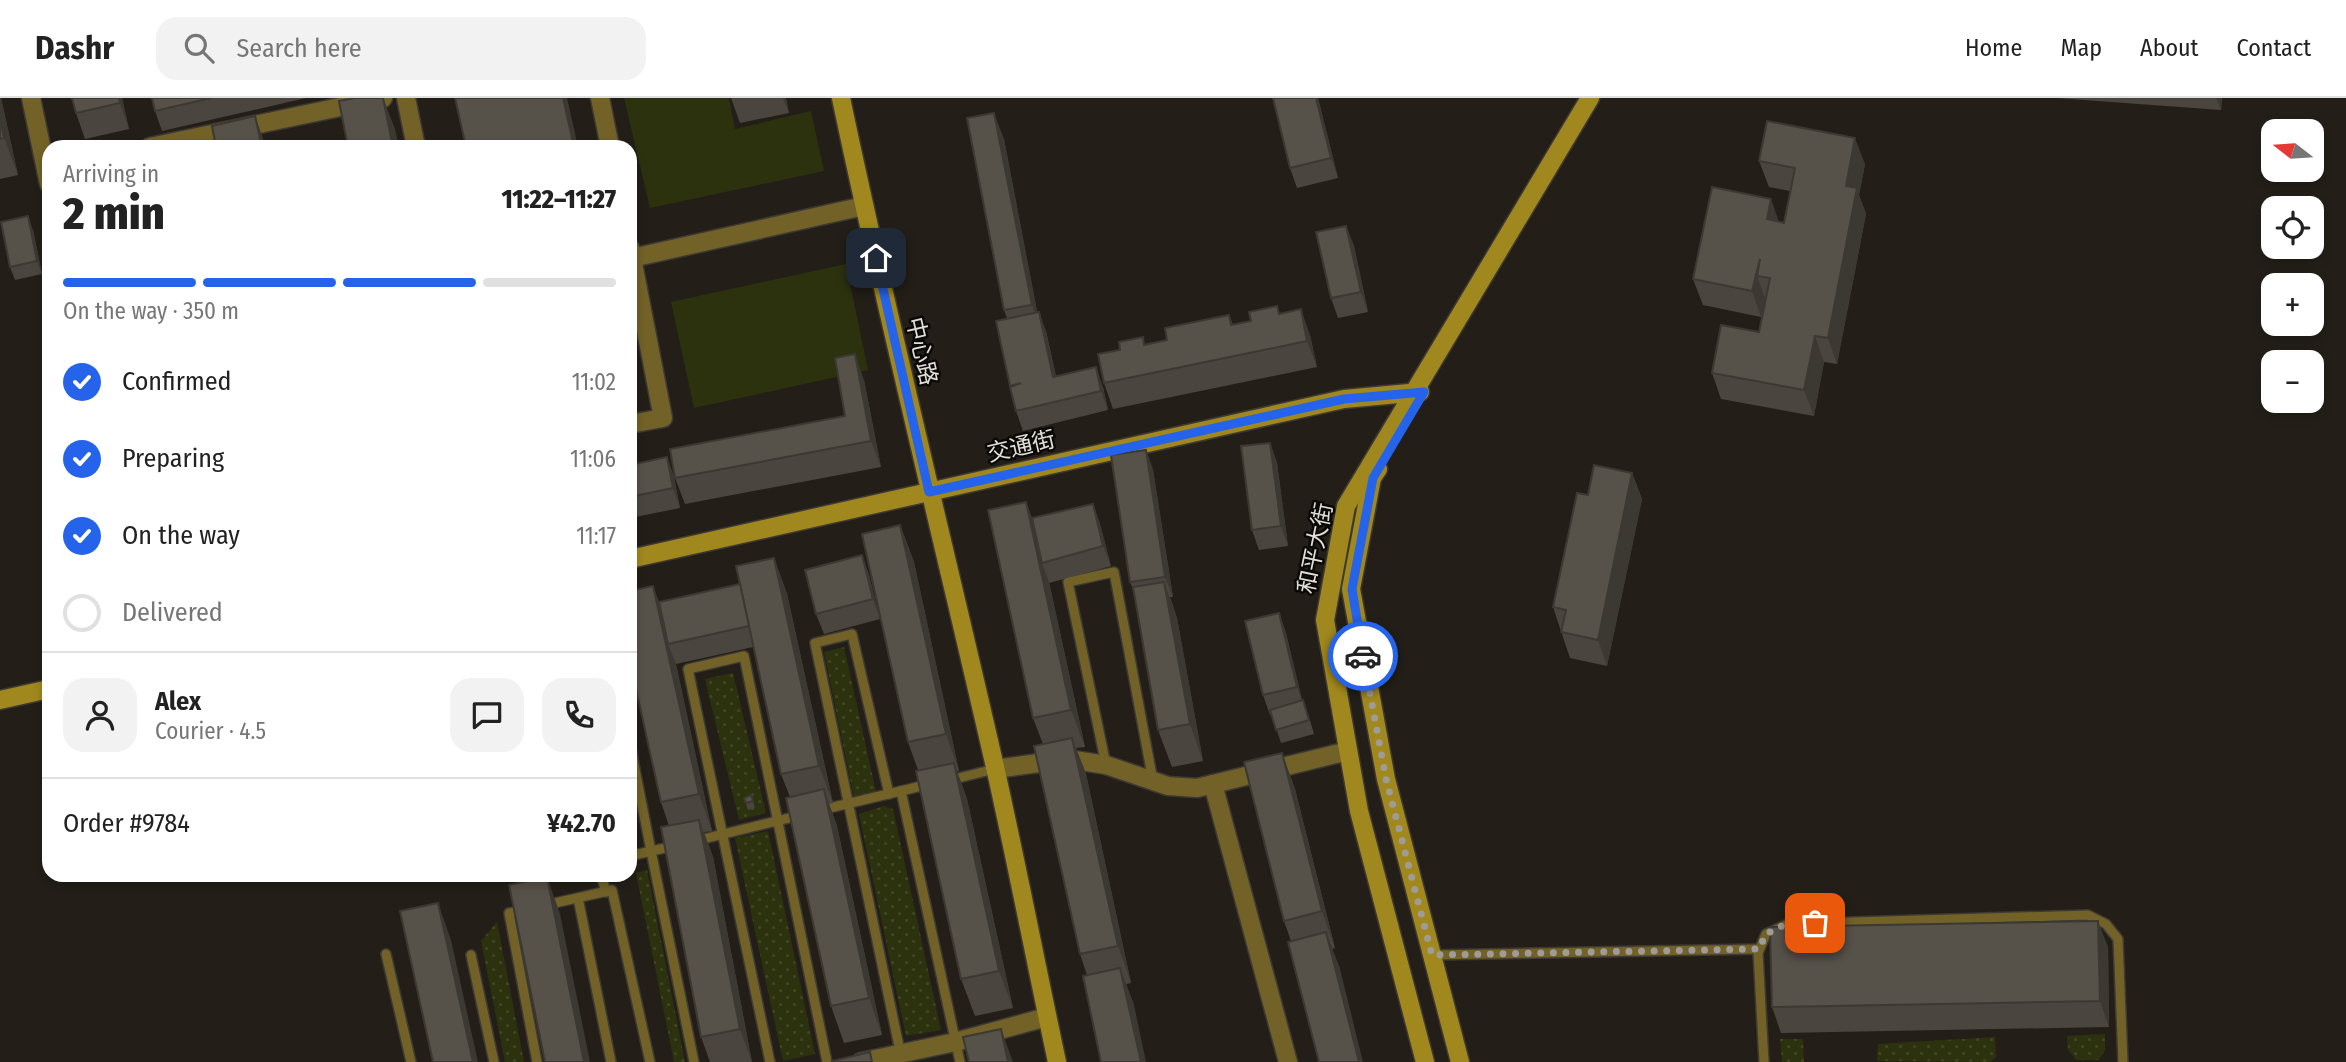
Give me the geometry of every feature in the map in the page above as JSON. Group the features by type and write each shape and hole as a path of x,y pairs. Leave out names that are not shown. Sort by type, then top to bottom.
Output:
{"main road":[{"name":"中心路","path":"841,98 929,492 995,769 1057,1062"},
{"name":"和平大街","path":"1460,1062 1386,779 1352,589 1373,478 1419,392 1590,98"},
{"name":"和平大街","path":"1425,1062 1359,811 1325,620 1327,607 1346,506 1600,98"},
{"name":"交通街","path":"637,557 1344,399 1419,392"},
{"path":"0,700 42,691"}],"street":[{"path":"31,98 42,147"},
{"path":"183,140 383,98"},
{"path":"406,98 415,140"},
{"path":"600,98 609,140"},
{"path":"637,252 864,206"},
{"path":"637,284 663,418 637,423"},
{"path":"995,769 1068,759 1106,765 1168,786 1197,788 1348,751"},
{"path":"1213,784 1288,1062"},
{"path":"861,1062 901,1058 1047,1017"}],"lane":[{"path":"1106,765 1068,582 1114,572 1153,781"},
{"path":"889,794 852,634 815,643 901,1058"},
{"path":"770,1062 688,669 744,656 827,1062"},
{"path":"637,854 995,769"},
{"path":"637,780 694,1062"},
{"path":"901,792 960,1062"},
{"path":"603,882 606,892"},
{"path":"537,1062 509,913 612,890 650,1062"},
{"path":"578,898 611,1062"},
{"path":"1764,1062 1758,953 1766,934 1788,923 2088,915 2106,924 2118,939 2123,1062"},
{"path":"1432,955 1759,949"},
{"path":"386,954 411,1062"},
{"path":"471,955 494,1062"}],"green space":[{"path":"624,98 729,98 735,129 811,111 824,171 650,208 637,153 637,140 634,140"},
{"path":"846,264 868,370 694,408 671,302"},
{"path":"844,647 876,792 854,797 824,652"},
{"path":"733,673 766,813 739,820 705,679"},
{"path":"884,806 893,809 941,1030 906,1036 859,814"},
{"path":"768,831 815,1054 783,1061 735,838"},
{"path":"647,870 685,1062 674,1062 637,873"},
{"path":"497,922 524,1062 505,1062 481,941"},
{"path":"2105,1034 2105,1050 2099,1060 2076,1060 2068,1049 2067,1036"},
{"path":"1995,1037 1996,1057 1991,1062 1877,1061 1878,1044"},
{"path":"1780,1039 1803,1039 1804,1062 1782,1062"}],"building":[{"path":"72,98 119,98 120,103 76,113"},
{"path":"152,98 211,98 155,111"},
{"path":"383,98 392,140 347,140 339,101"},
{"path":"455,98 563,98 572,140 464,140"},
{"path":"1273,98 1316,98 1331,158 1290,168"},
{"path":"994,113 1032,305 1004,310 967,118"},
{"path":"255,116 260,140 215,140 212,126"},
{"path":"0,118 4,138 0,139"},
{"path":"1767,121 1855,138 1846,186 1857,188 1828,338 1815,336 1804,390 1712,373 1721,325 1759,332 1770,278 1757,276 1760,259 1752,291 1693,279 1712,187 1771,199 1767,219 1784,223 1795,168 1759,161"},
{"path":"28,216 37,261 10,267 1,222"},
{"path":"1346,226 1361,292 1331,298 1316,232"},
{"path":"1277,306 1279,314 1301,309 1307,341 1104,383 1098,354 1120,350 1119,342 1143,337 1144,345 1167,340 1165,328 1229,315 1231,325 1251,321 1249,312"},
{"path":"1039,312 1053,377 1096,367 1101,391 1016,411 1010,387 1021,383 1010,386 996,321"},
{"path":"855,354 871,441 675,478 670,449 845,416 835,358"},
{"path":"1270,443 1281,526 1252,530 1241,446"},
{"path":"1146,450 1165,577 1130,582 1111,455"},
{"path":"667,457 673,488 637,496 637,463"},
{"path":"1594,465 1632,473 1598,640 1561,632 1566,610 1553,607 1577,493 1588,495"},
{"path":"1026,502 1071,710 1033,718 988,510"},
{"path":"1093,504 1103,546 1042,563 1032,518"},
{"path":"900,525 946,734 908,742 862,534"},
{"path":"862,555 873,599 816,614 805,570"},
{"path":"774,558 819,766 781,774 736,566"},
{"path":"1164,582 1190,724 1158,730 1133,587"},
{"path":"740,584 749,626 668,644 659,602"},
{"path":"653,586 699,794 661,802 637,694 637,589"},
{"path":"1279,613 1297,687 1263,695 1245,621"},
{"path":"1303,700 1309,720 1276,730 1270,710"},
{"path":"1072,738 1118,946 1080,954 1034,746"},
{"path":"1282,753 1322,911 1284,921 1244,762"},
{"path":"954,763 999,971 961,979 916,771"},
{"path":"824,789 869,998 831,1006 786,798"},
{"path":"751,795 753,801 746,803 744,798"},
{"path":"699,820 740,1029 701,1037 661,827"},
{"path":"548,882 584,1062 545,1062 509,885"},
{"path":"438,903 473,1062 433,1062 400,911"},
{"path":"2098,921 2100,1001 1772,1007 1770,927"},
{"path":"1326,932 1359,1062 1319,1062 1288,942"},
{"path":"1120,968 1141,1062 1101,1062 1083,976"},
{"path":"1001,1029 1008,1062 969,1062 963,1037"},
{"path":"870,1052 872,1062 832,1061"}],"way so far":[{"path":"1363,656 1386,779 1432,955 1759,949 1766,934 1788,923 1815,923"}],"route":[{"path":"876,258 929,492 1344,399 1424,392 1373,478 1352,589 1363,656"}]}
